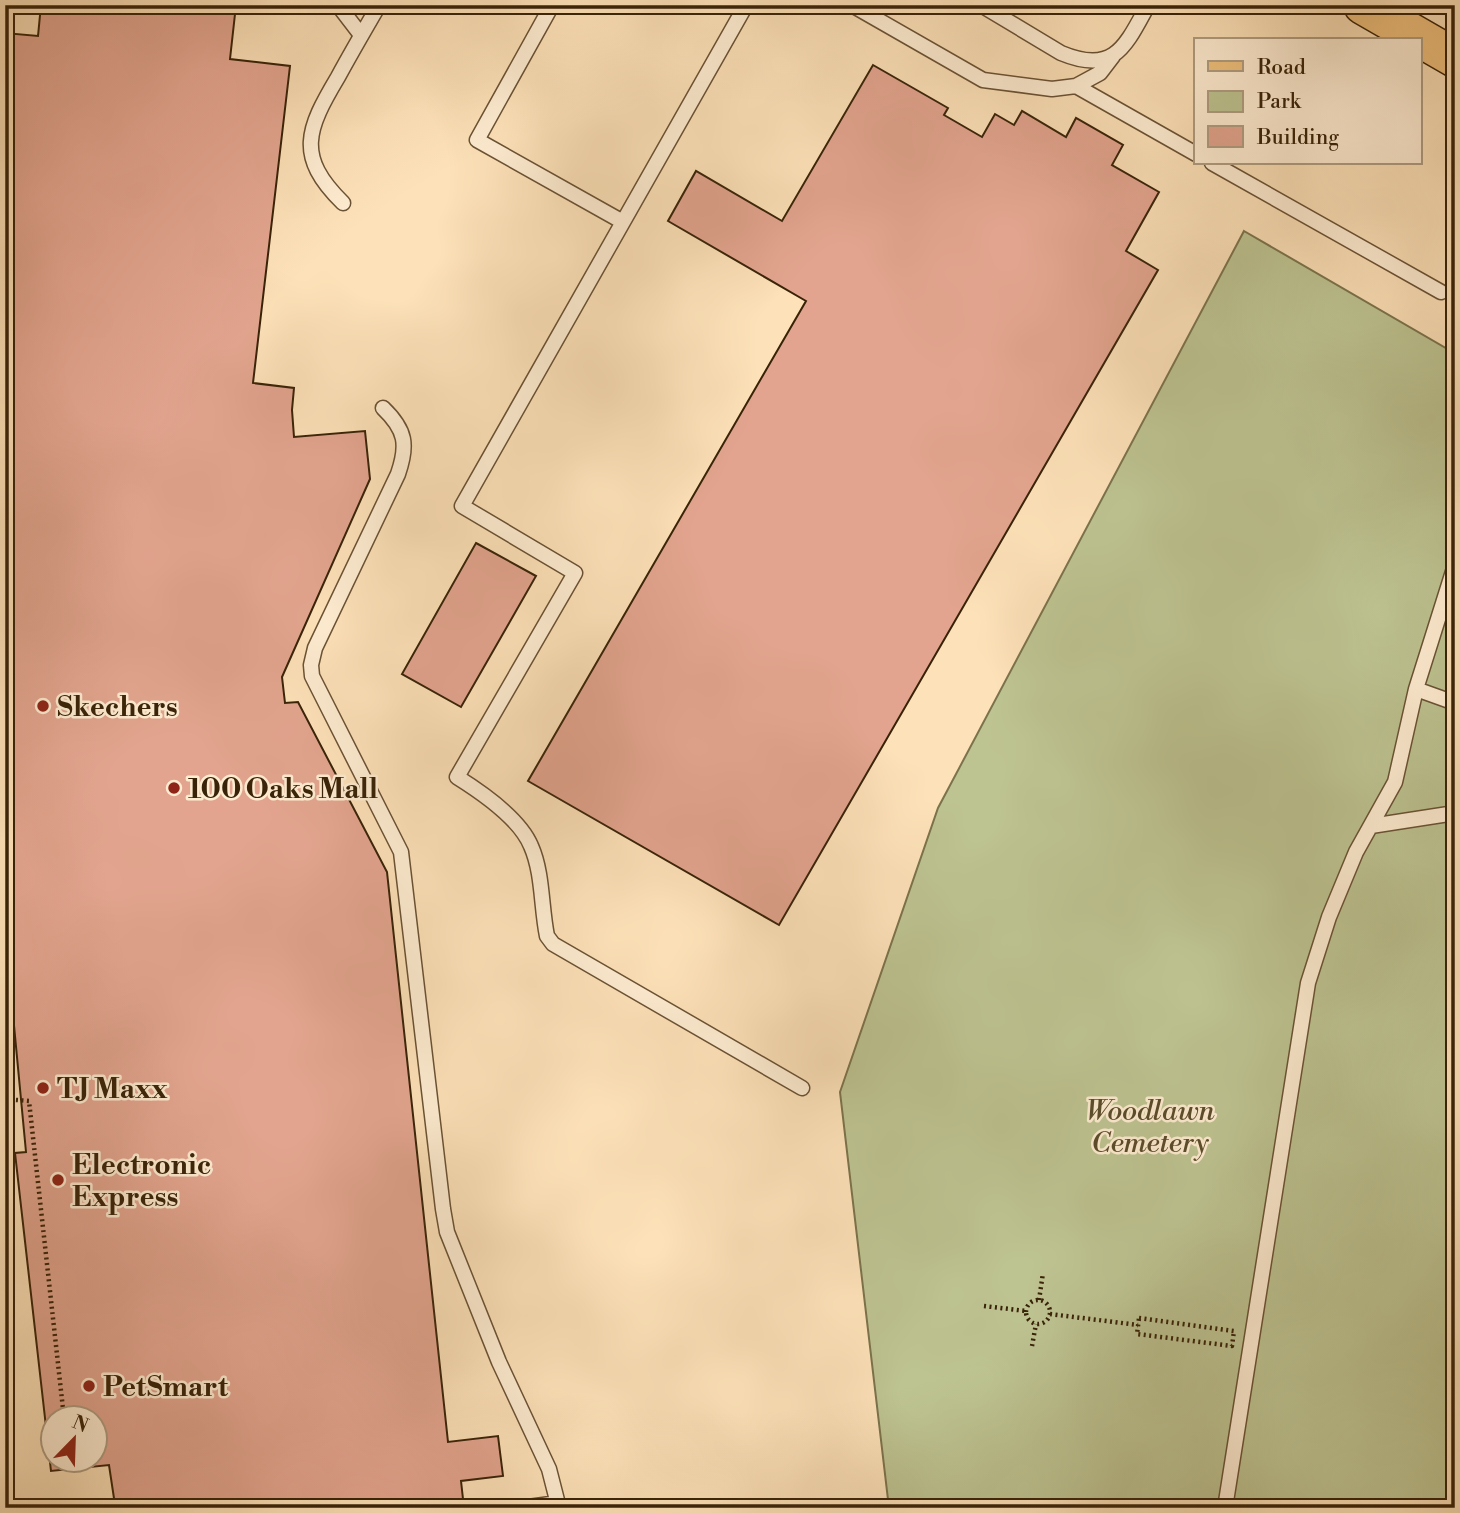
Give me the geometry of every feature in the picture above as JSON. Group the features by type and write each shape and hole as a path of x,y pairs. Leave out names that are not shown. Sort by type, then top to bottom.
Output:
{"main road":[{"path":"1363,5 1420,38"},
{"path":"1422,39 1455,58"}],"lane":[{"path":"338,5 361,35"},
{"path":"343,203 327,186 316,168 310,145 311,135 323,102 379,5"},
{"path":"552,5 477,140 623,222"},
{"path":"746,5 462,506 575,573 457,777 478,790 516,825 531,844 547,936 553,944 802,1088"},
{"path":"852,5 979,78 1052,89 1076,86 1100,73 1130,37 1148,5"},
{"path":"981,5 1073,58 1101,61 1113,57"},
{"path":"1076,86 1194,153"},
{"path":"1214,164 1441,292"},
{"path":"383,408 401,428 405,443 403,459 315,648 311,665 312,676 401,852 447,1232 499,1362 549,1469 559,1506 521,1508"},
{"path":"1225,1508 1308,982 1329,917 1356,852 1395,782 1416,689 1455,565"},
{"path":"1416,689 1455,703"},
{"path":"1371,826 1455,813"}],"path":[{"path":"5,1099 29,1101 62,1404"},
{"path":"5,1113 8,1138 5,1153"},
{"path":"1040,1300 1043,1273"},
{"path":"1040,1300 1048,1306 1050,1314 1045,1322 1036,1324 1028,1320 1026,1311 1030,1303 1040,1300"},
{"path":"984,1306 1026,1311"},
{"path":"1050,1314 1138,1325"},
{"path":"1139,1318 1234,1331 1232,1346 1136,1334 1138,1325 1139,1318"},
{"path":"1032,1346 1036,1324"}],"green space":[{"name":"Woodlawn Cemetery","path":"1244,231 1451,351 1455,347 1455,1508 889,1508 840,1092 938,808"}],"building":[{"name":"100 Oaks Mall","path":"41,5 236,5 230,59 290,66 253,383 294,388 294,437 365,431 370,479 282,677 285,703 298,702 387,872 448,1442 498,1436 503,1476 461,1481 464,1508 97,1508 115,1505 108,1465 108,1404 43,1404 15,1153 26,1152 13,1015 5,1015 5,33 38,36"},
{"path":"873,65 948,108 944,115 982,137 995,114 1014,125 1022,111 1066,137 1076,118 1123,145 1112,165 1159,192 1126,251 1158,270 779,925 528,781 806,301 668,221 696,171 782,221"},
{"path":"476,543 536,576 461,707 402,674"}],"place":[{"name":"Skechers","path":"43,706"},
{"name":"100 Oaks Mall","path":"174,788"},
{"name":"TJ Maxx","path":"43,1088"},
{"name":"Electronic Express","path":"58,1180"},
{"name":"PetSmart","path":"89,1386"}]}
